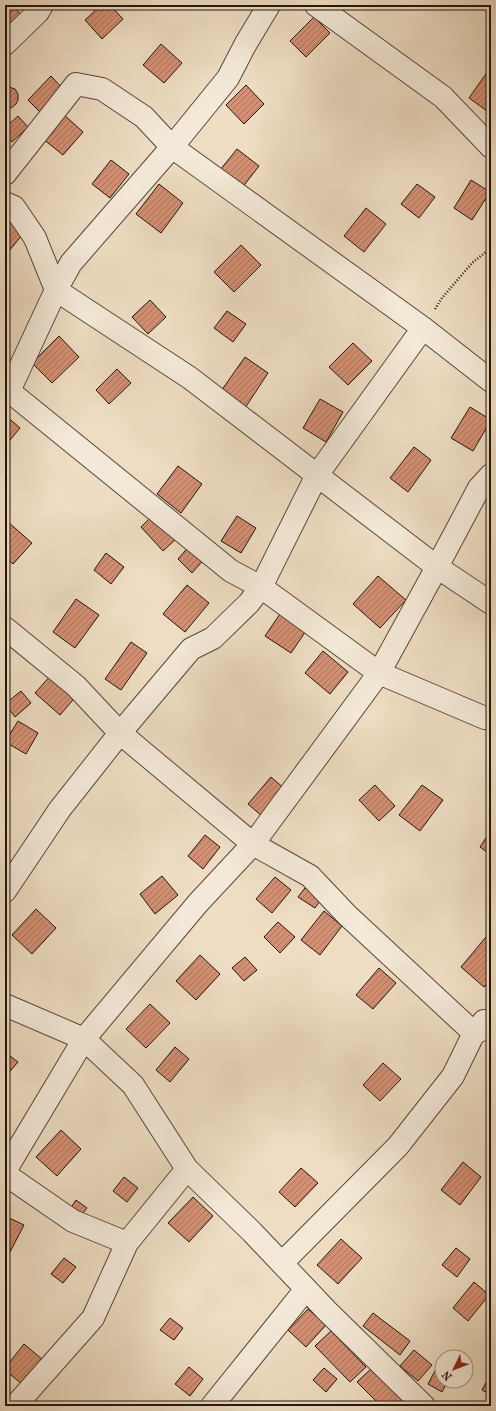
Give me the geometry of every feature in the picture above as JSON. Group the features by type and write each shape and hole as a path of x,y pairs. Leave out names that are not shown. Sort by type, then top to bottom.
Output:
{"street":[{"path":"5,44 38,12 42,5"},
{"path":"269,5 245,45 228,78 172,147 71,262 7,393 231,571 261,587 379,673 485,718 491,718"},
{"path":"316,5 443,96 491,146"},
{"path":"5,174 76,84 102,89 144,117 172,147 423,328 491,381"},
{"path":"5,202 14,207 35,238 56,290 190,378 438,567 491,603"},
{"path":"5,891 60,809 120,733 191,649 213,638 249,603 261,587 317,474 423,328"},
{"path":"5,1171 84,1039 198,903 252,844 379,673 438,567 479,488 491,475"},
{"path":"5,628 76,686 120,733 252,844 310,876 347,915 483,1030"},
{"path":"5,1006 84,1039 134,1086 187,1169 252,1232 306,1289 424,1406"},
{"path":"282,1263 398,1146 453,1076 483,1030 491,1012"},
{"path":"15,1406 93,1318 127,1243 187,1169"},
{"path":"5,1174 73,1221 127,1243"},
{"path":"212,1406 306,1289"}],"path":[{"path":"423,328 442,298 472,263 491,248"}],"building":[{"path":"101,5 110,5 123,19 102,39 85,20"},
{"path":"14,7 24,18 14,27 5,17"},
{"path":"314,17 330,33 306,57 290,41"},
{"path":"161,44 182,63 164,83 143,65"},
{"path":"490,68 491,106 487,111 469,98"},
{"path":"51,76 66,92 43,115 28,100"},
{"path":"246,85 264,104 244,124 226,105"},
{"path":"5,87 15,89 18,94 16,104 11,108 5,107"},
{"path":"63,114 83,132 63,155 42,138"},
{"path":"18,116 28,127 12,142 5,134 5,128"},
{"path":"237,149 259,166 242,188 220,170"},
{"path":"111,160 129,174 110,198 92,184"},
{"path":"471,180 490,192 472,220 454,208"},
{"path":"159,184 183,203 161,233 136,214"},
{"path":"417,184 435,197 419,218 401,204"},
{"path":"366,208 386,224 364,252 344,236"},
{"path":"5,212 26,230 9,251 5,248"},
{"path":"241,245 261,265 234,292 214,272"},
{"path":"150,300 166,317 148,334 132,317"},
{"path":"227,311 246,324 233,342 214,328"},
{"path":"59,336 79,357 52,383 32,363"},
{"path":"353,343 372,361 348,385 329,367"},
{"path":"245,357 268,373 245,408 221,391"},
{"path":"117,369 131,383 109,404 96,390"},
{"path":"320,399 343,412 326,442 303,428"},
{"path":"470,407 491,420 473,451 451,438"},
{"path":"5,415 20,428 5,446"},
{"path":"414,447 431,460 408,492 390,478"},
{"path":"178,466 202,484 181,513 157,494"},
{"path":"154,514 177,538 163,551 141,527"},
{"path":"237,516 256,528 241,553 221,541"},
{"path":"8,522 32,543 13,564 5,557 5,525"},
{"path":"191,544 206,557 192,573 178,559"},
{"path":"106,553 124,567 111,584 94,570"},
{"path":"378,576 406,600 380,628 353,604"},
{"path":"187,585 209,603 185,632 163,614"},
{"path":"76,599 99,615 75,648 53,632"},
{"path":"282,611 308,628 291,653 265,636"},
{"path":"131,642 147,653 121,690 105,679"},
{"path":"323,651 348,672 330,694 305,673"},
{"path":"53,673 78,694 60,715 35,693"},
{"path":"21,691 31,703 15,717 5,704"},
{"path":"18,721 38,733 26,754 5,742"},
{"path":"271,777 286,790 263,817 248,804"},
{"path":"375,785 395,806 379,821 359,800"},
{"path":"422,785 443,800 420,831 399,815"},
{"path":"491,830 491,855 480,847"},
{"path":"205,835 220,847 203,869 188,856"},
{"path":"162,876 178,895 155,914 140,894"},
{"path":"275,877 291,890 272,913 256,899"},
{"path":"308,884 324,895 315,908 298,897"},
{"path":"36,909 56,928 32,954 12,935"},
{"path":"324,911 342,926 320,955 301,940"},
{"path":"278,922 295,937 280,953 264,937"},
{"path":"486,937 491,941 491,979 484,987 461,967"},
{"path":"200,955 220,974 196,1000 176,981"},
{"path":"245,957 257,970 244,981 232,968"},
{"path":"379,968 396,983 373,1009 356,995"},
{"path":"150,1004 170,1023 146,1048 126,1029"},
{"path":"175,1047 189,1059 170,1082 156,1070"},
{"path":"5,1052 18,1062 5,1077"},
{"path":"383,1063 401,1079 380,1101 363,1085"},
{"path":"61,1130 81,1149 57,1176 36,1157"},
{"path":"463,1162 481,1177 460,1205 441,1190"},
{"path":"301,1168 318,1183 295,1207 279,1192"},
{"path":"124,1177 138,1188 127,1202 113,1191"},
{"path":"193,1197 213,1216 189,1242 168,1223"},
{"path":"76,1200 87,1208 80,1217 70,1209"},
{"path":"5,1216 24,1225 9,1254 5,1252"},
{"path":"341,1239 362,1258 338,1284 317,1265"},
{"path":"456,1248 470,1259 457,1277 442,1265"},
{"path":"64,1258 76,1267 63,1283 51,1274"},
{"path":"474,1282 489,1295 468,1321 453,1308"},
{"path":"308,1309 326,1325 306,1347 288,1330"},
{"path":"373,1313 410,1341 400,1355 363,1326"},
{"path":"170,1318 183,1328 174,1340 160,1330"},
{"path":"331,1331 366,1367 350,1382 315,1346"},
{"path":"24,1344 43,1360 23,1385 5,1370 5,1368"},
{"path":"414,1350 432,1365 418,1381 400,1366"},
{"path":"189,1367 203,1379 190,1396 175,1384"},
{"path":"324,1368 337,1379 326,1392 313,1380"},
{"path":"371,1369 408,1406 381,1406 357,1382"},
{"path":"434,1373 434,1387 428,1384"},
{"path":"491,1373 491,1395 482,1390"},
{"path":"437,1389 444,1389 442,1392"}]}
